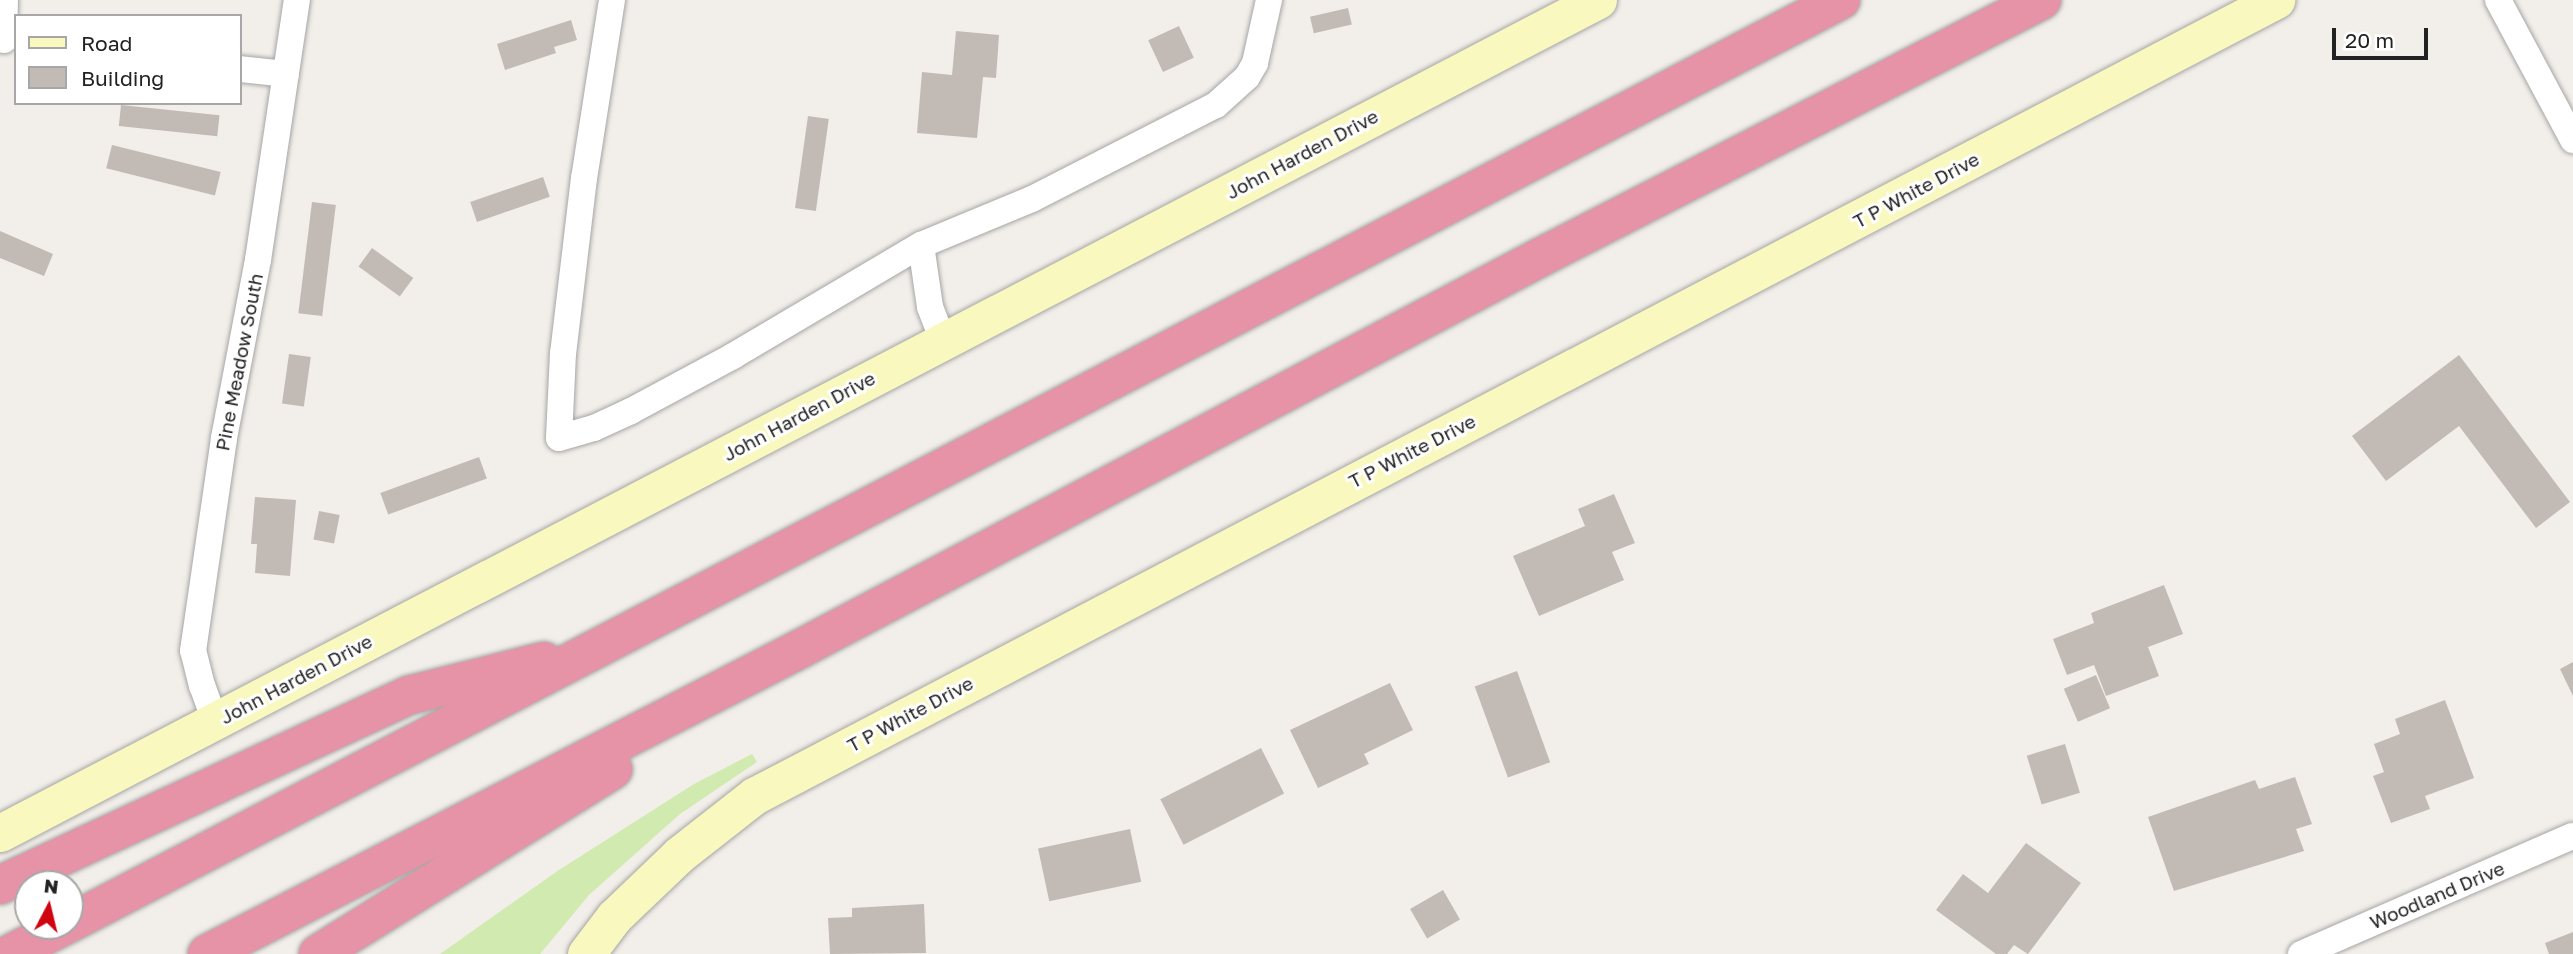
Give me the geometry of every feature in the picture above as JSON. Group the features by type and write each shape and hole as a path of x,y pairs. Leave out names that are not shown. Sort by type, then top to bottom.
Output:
{"highway":[{"path":"84,916 1841,0"},
{"path":"207,954 800,649 1541,257 2042,0"},
{"path":"0,885 410,695 607,645"},
{"path":"318,954 513,834 800,649"},
{"path":"10,954 37,940"}],"street":[{"path":"5,0 7,41"},
{"name":"Pine Meadow South","path":"215,721 202,687 193,651 224,438 258,260 298,0"},
{"path":"612,0 584,178 564,353 559,438 594,428 631,411 733,356 921,245 1032,199 1216,105 1247,77 1255,63 1269,0"},
{"name":"John Harden Drive","path":"0,833 1598,0"},
{"name":"T P White Drive","path":"586,954 614,917 680,854 754,796 2276,0"},
{"path":"2498,0 2573,140"},
{"path":"242,69 286,74"},
{"path":"921,245 930,307 943,341"},
{"name":"Woodland Drive","path":"2301,954 2573,836"}],"green space":[{"path":"752,754 757,762 680,814 589,895 540,954 440,954 559,870 694,784"}],"building":[{"path":"1348,8 1352,25 1314,33 1310,17"},
{"path":"571,20 577,40 554,47 556,53 505,70 497,44"},
{"path":"1179,26 1194,58 1163,72 1148,40"},
{"path":"956,31 999,35 996,78 983,77 977,138 917,133 922,72 952,75"},
{"path":"121,105 219,115 217,136 119,126"},
{"path":"808,116 829,119 816,211 795,208"},
{"path":"112,145 221,172 215,195 106,168"},
{"path":"543,177 550,197 477,222 470,202"},
{"path":"312,202 336,205 322,316 298,313"},
{"path":"0,231 53,254 44,276 0,258"},
{"path":"372,248 413,278 400,297 358,267"},
{"path":"289,354 311,357 304,407 282,404"},
{"path":"2459,355 2570,502 2536,528 2459,426 2386,481 2352,436"},
{"path":"479,457 487,479 388,515 380,493"},
{"path":"1614,494 1635,543 1612,552 1624,580 1539,616 1513,556 1585,526 1578,509"},
{"path":"255,497 296,500 290,576 255,573 257,544 251,544"},
{"path":"319,511 340,515 334,543 313,539"},
{"path":"2164,585 2183,634 2148,647 2159,676 2106,696 2094,665 2067,675 2053,639 2094,623 2091,613"},
{"path":"2573,662 2573,696 2560,669"},
{"path":"1517,671 1550,762 1508,778 1475,686"},
{"path":"2096,675 2110,708 2078,722 2064,689"},
{"path":"1390,683 1413,730 1364,754 1369,764 1318,788 1290,730"},
{"path":"2445,700 2474,778 2425,796 2430,809 2391,823 2373,776 2384,772 2374,744 2400,734 2395,719"},
{"path":"2065,744 2080,793 2042,804 2027,756"},
{"path":"1261,748 1284,793 1183,845 1160,799"},
{"path":"2295,777 2312,824 2296,829 2304,851 2174,891 2148,817 2255,780 2259,789"},
{"path":"1130,829 1141,882 1049,901 1038,849"},
{"path":"2026,843 2081,883 2028,954 2014,945 2007,954 1996,954 1936,910 1963,874 1988,893"},
{"path":"1443,890 1460,919 1427,938 1410,909"},
{"path":"924,904 926,953 830,954 828,918 852,917 852,908"},
{"path":"2573,932 2573,954 2549,954 2545,943"}]}
